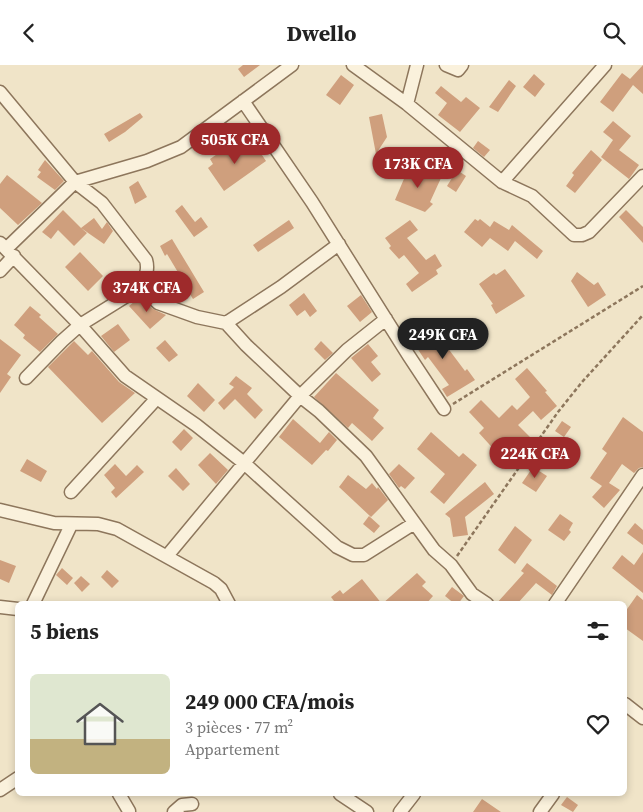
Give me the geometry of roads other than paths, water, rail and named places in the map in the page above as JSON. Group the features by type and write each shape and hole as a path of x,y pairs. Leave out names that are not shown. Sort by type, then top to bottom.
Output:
{"street":[{"path":"0,271 7,249 75,182 147,161 181,147 292,65"},
{"path":"354,65 407,104 502,181 532,196 574,235 582,235 589,232 643,176"},
{"path":"407,104 417,65"},
{"path":"446,65 458,70 462,65"},
{"path":"502,181 605,65"},
{"path":"0,92 75,182 102,203 148,265 141,287 80,325 26,378"},
{"path":"243,101 339,244 444,409"},
{"path":"226,323 281,287 339,244"},
{"path":"7,249 80,325 125,376 244,463 337,547 353,555 364,555 413,524"},
{"path":"141,287 158,303 197,317 226,323 246,345 366,456 413,524 434,550 451,565 472,594 482,601"},
{"path":"167,556 300,396 347,351 386,319"},
{"path":"71,492 157,398"},
{"path":"557,601 643,475"},
{"path":"0,510 54,523 71,525 98,524 116,529 214,583 221,589 227,601"},
{"path":"34,601 71,525"},
{"path":"466,601 472,594"},
{"path":"0,607 15,609"},
{"path":"627,706 643,718"},
{"path":"1,786 15,779"},
{"path":"119,796 130,811"},
{"path":"130,811 131,796"},
{"path":"343,796 367,812"},
{"path":"400,812 412,796"},
{"path":"540,812 552,796"},
{"path":"174,812 182,805 192,805"}]}
